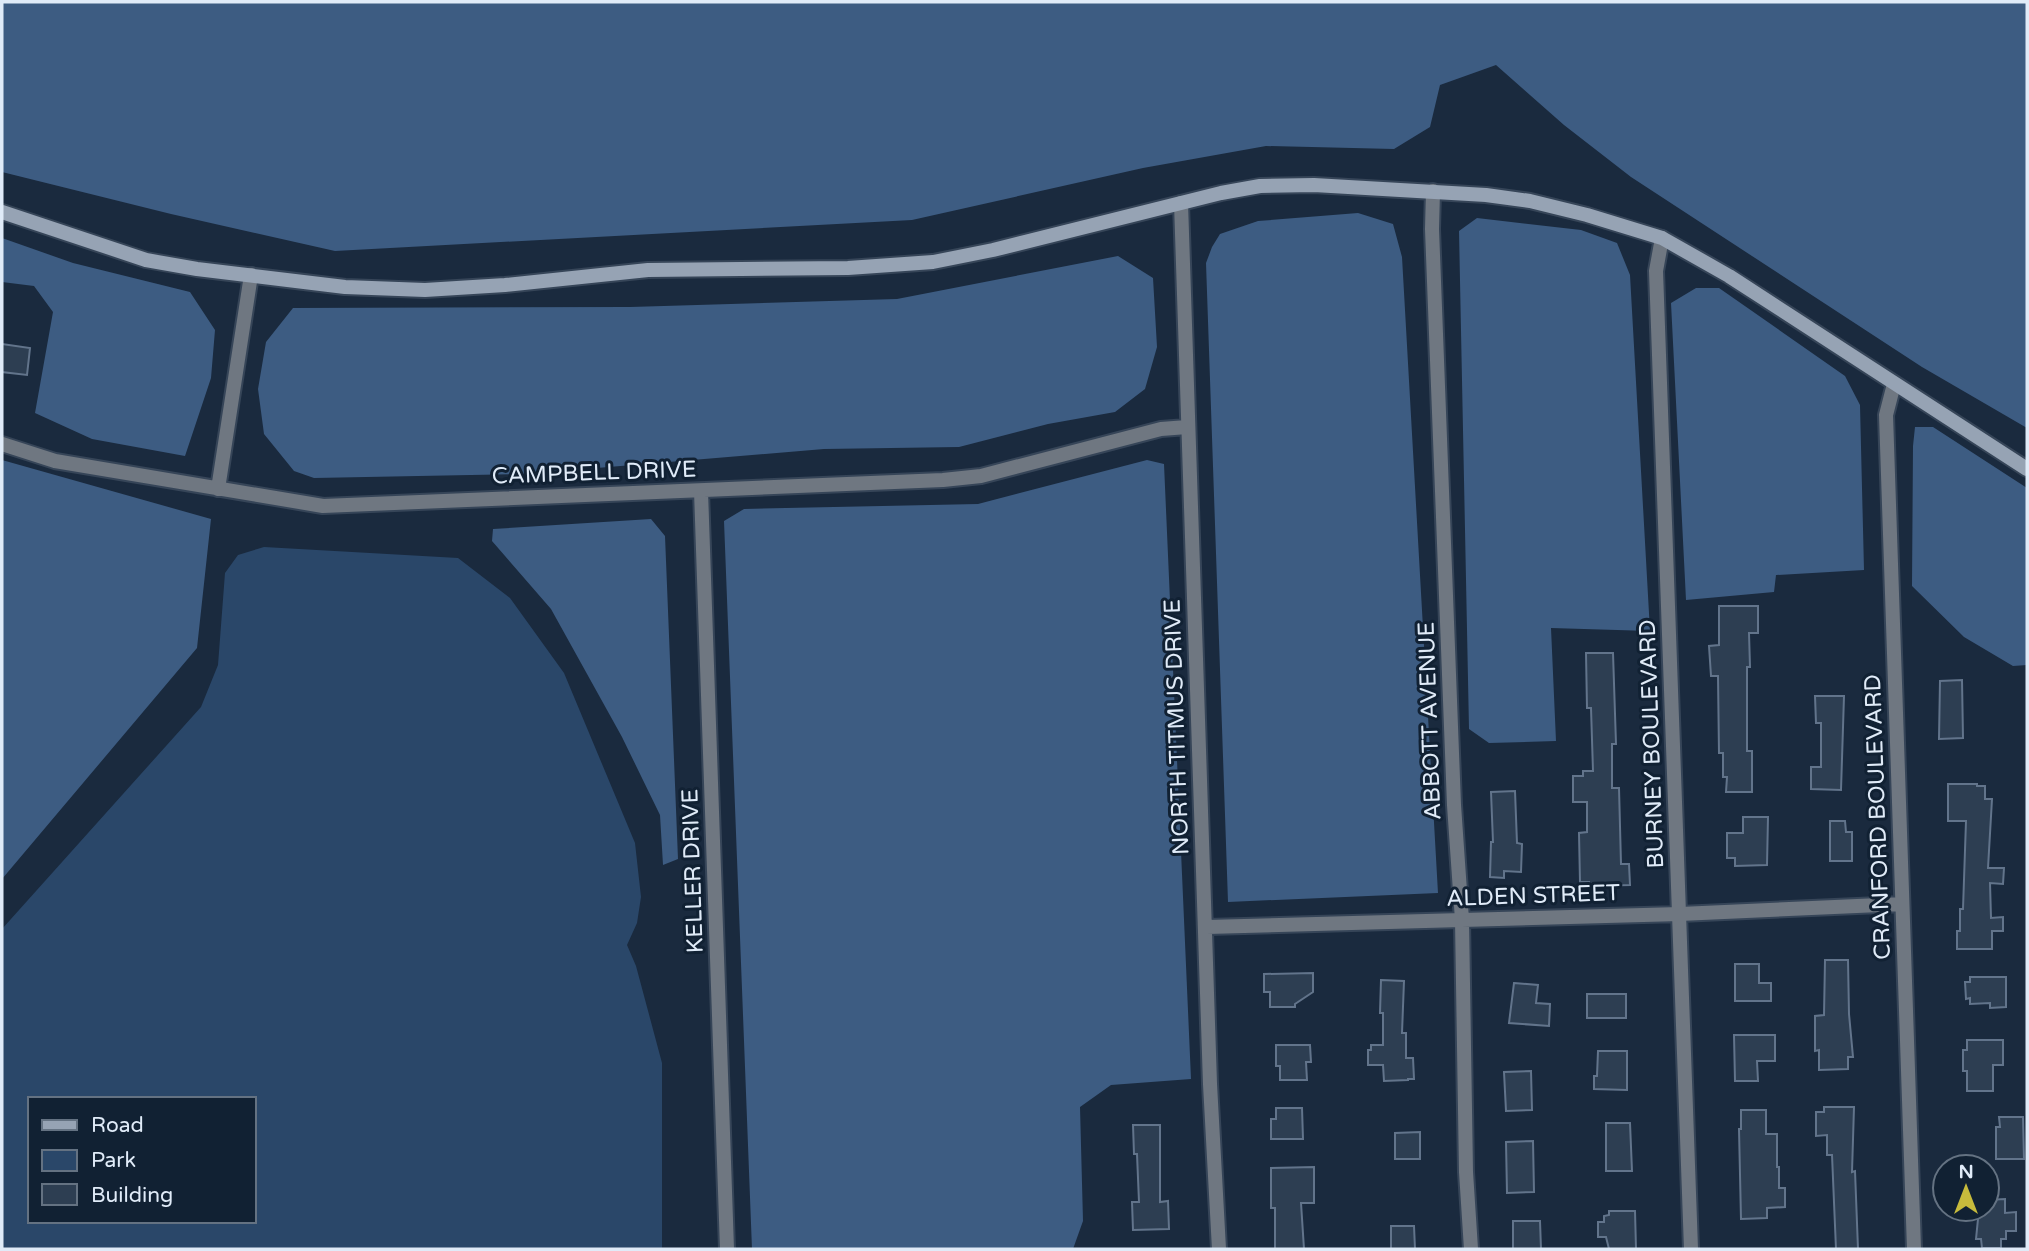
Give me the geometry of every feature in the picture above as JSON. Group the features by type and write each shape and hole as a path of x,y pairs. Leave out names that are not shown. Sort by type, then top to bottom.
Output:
{"main road":[{"path":"2,212 146,260 345,286 425,290 505,285 648,270 848,268 933,262 993,250 1221,192 1260,186 1314,184 1433,191 1530,201 1662,238 1729,276 2027,469"}],"street":[{"name":"ABBOTT AVENUE","path":"1433,191 1432,229 1454,805 1462,920 1466,1172 1471,1249"},
{"name":"NORTH TITMUS DRIVE","path":"1181,203 1207,928 1210,1084 1219,1249"},
{"name":"BURNEY BOULEVARD","path":"1662,238 1656,271 1691,1249"},
{"path":"218,489 251,275"},
{"name":"CRANFORD BOULEVARD","path":"1894,384 1886,415 1914,1249"},
{"name":"CAMPBELL DRIVE","path":"2,444 55,461 323,506 943,480 981,476 1161,429 1187,427"},
{"name":"KELLER DRIVE","path":"701,491 727,1249"},
{"name":"ALDEN STREET","path":"1207,928 1680,914 1902,904"}],"green space":[{"path":"264,547 458,558 510,598 564,673 635,843 641,897 637,923 627,945 636,966 662,1063 662,1249 2,1249 2,929 201,707 218,665 225,573 238,555"}],"shaded area":[{"path":"2,2 2027,2 2027,428 1922,367 1631,177 1564,125 1496,65 1440,85 1430,127 1394,149 1266,146 1143,168 912,220 335,251 2,172"},
{"path":"1358,213 1393,224 1402,257 1438,893 1228,902 1206,263 1220,234 1258,221"},
{"path":"1477,218 1581,230 1617,243 1630,275 1650,631 1551,628 1556,741 1489,743 1469,729 1459,231"},
{"path":"2,238 73,263 190,292 215,330 211,378 185,456 92,439 35,413 53,312 34,286 2,282"},
{"path":"1118,256 1153,278 1157,347 1145,389 1115,412 1048,424 959,447 824,449 525,474 314,478 294,471 264,434 258,389 266,342 293,308 630,307 897,299"},
{"path":"1696,288 1719,288 1845,376 1860,405 1864,570 1776,575 1774,592 1686,600 1671,303"},
{"path":"1915,427 1933,427 2027,488 2027,665 2013,666 1964,637 1912,586"},
{"path":"2,460 211,519 197,648 2,879"},
{"path":"1147,460 1164,464 1191,1079 1111,1085 1080,1107 1083,1221 1073,1249 752,1249 724,521 744,509 978,504"},
{"path":"651,519 665,536 678,859 663,865 660,815 622,737 551,609 492,541 493,529"}],"building":[{"path":"2,344 30,348 27,375 2,372"},
{"path":"1719,606 1758,606 1758,633 1749,633 1750,667 1747,667 1747,751 1752,751 1752,792 1726,792 1727,777 1723,777 1723,753 1719,753 1718,676 1711,676 1709,646 1719,645"},
{"path":"1586,653 1613,653 1616,744 1612,744 1612,788 1619,788 1621,864 1629,864 1630,885 1589,886 1589,882 1580,882 1579,833 1587,832 1587,802 1573,802 1573,776 1583,776 1583,771 1593,771 1591,708 1587,708"},
{"path":"1962,680 1963,738 1939,739 1940,681"},
{"path":"1815,696 1844,696 1841,790 1811,789 1811,767 1821,767 1821,723 1816,723"},
{"path":"1948,784 1985,786 1985,799 1992,799 1988,868 2004,868 2003,884 1990,883 1991,918 2003,917 2003,931 1992,931 1992,949 1957,949 1960,909 1963,909 1966,821 1948,821"},
{"path":"1515,791 1517,843 1522,844 1521,872 1504,871 1504,878 1490,877 1493,842 1491,792"},
{"path":"1743,817 1768,817 1767,865 1735,866 1735,858 1727,858 1727,833 1743,833"},
{"path":"1830,821 1845,821 1846,832 1852,832 1852,861 1830,861"},
{"path":"1825,960 1848,960 1853,1057 1848,1057 1848,1069 1819,1070 1819,1050 1815,1051 1815,1016 1824,1015"},
{"path":"1735,964 1759,964 1759,983 1771,983 1771,1001 1735,1001"},
{"path":"1313,973 1313,992 1295,1004 1295,1007 1270,1007 1270,992 1264,992 1264,974"},
{"path":"1970,977 2006,977 2006,1007 1990,1008 1990,1003 1970,1004 1970,998 1966,999 1965,982 1970,982"},
{"path":"1381,980 1404,981 1402,1033 1406,1033 1406,1058 1413,1058 1414,1079 1384,1081 1383,1065 1368,1065 1368,1050 1371,1050 1371,1045 1383,1045"},
{"path":"1514,983 1538,985 1536,1003 1550,1004 1549,1026 1509,1023"},
{"path":"1587,994 1626,994 1626,1018 1587,1018"},
{"path":"1734,1035 1775,1035 1775,1061 1757,1061 1758,1081 1735,1081"},
{"path":"1967,1040 2003,1040 2003,1065 1993,1065 1993,1091 1967,1091 1963,1050 1967,1050"},
{"path":"1276,1045 1310,1045 1311,1062 1306,1062 1307,1080 1280,1080 1280,1066 1276,1066"},
{"path":"1598,1051 1627,1051 1627,1090 1594,1089"},
{"path":"1531,1071 1532,1110 1506,1111 1504,1072"},
{"path":"1824,1107 1854,1107 1852,1172 1855,1171 1858,1249 1836,1249 1832,1155 1827,1155 1827,1135 1816,1136 1816,1112 1824,1112"},
{"path":"1276,1108 1302,1108 1303,1139 1271,1139 1271,1119 1276,1119"},
{"path":"1741,1110 1766,1110 1766,1134 1777,1134 1779,1188 1785,1188 1785,1207 1767,1208 1767,1218 1741,1219"},
{"path":"1999,1117 2023,1117 2024,1159 2001,1159 2001,1153 1996,1153 1996,1127 2000,1127"},
{"path":"1606,1123 1630,1123 1632,1171 1606,1171"},
{"path":"1133,1125 1160,1125 1160,1202 1168,1201 1169,1229 1133,1230 1132,1202 1139,1202"},
{"path":"1420,1132 1420,1159 1395,1159 1395,1133"},
{"path":"1533,1141 1534,1192 1507,1193 1506,1142"},
{"path":"1314,1167 1314,1203 1301,1203 1304,1249 1275,1249 1271,1168"},
{"path":"2001,1199 2005,1199 2005,1213 2016,1212 2016,1231 2006,1231 2006,1239 2001,1239 2001,1248 1982,1248 1981,1239 1976,1239 1978,1223 2001,1223"},
{"path":"1609,1211 1635,1211 1636,1249 1609,1249 1606,1237 1598,1237 1598,1222 1604,1222 1604,1216 1609,1215"},
{"path":"1513,1221 1540,1221 1541,1249 1513,1249"},
{"path":"1391,1226 1414,1226 1415,1249 1391,1249"}]}
